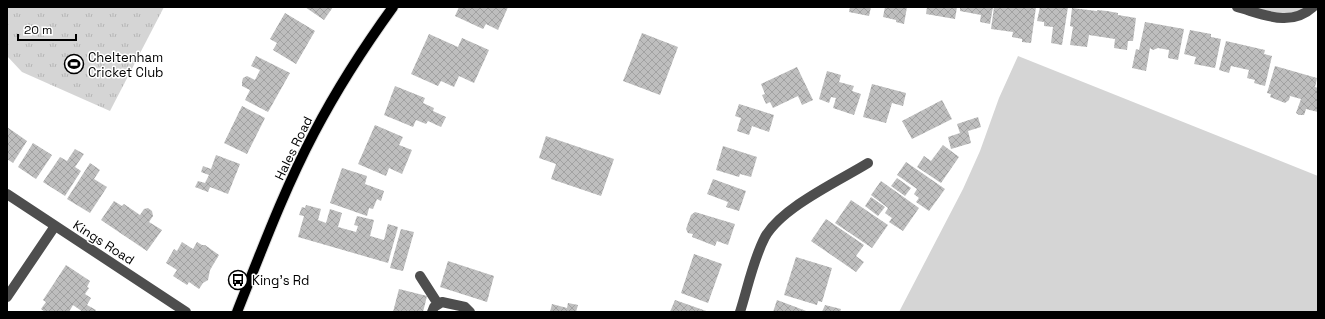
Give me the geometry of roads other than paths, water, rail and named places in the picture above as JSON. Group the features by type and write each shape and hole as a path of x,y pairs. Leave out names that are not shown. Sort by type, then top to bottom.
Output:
{"main road":[{"name":"Hales Road","path":"237,312 296,169 314,133 358,57 394,7"}],"street":[{"path":"1237,7 1282,20 1298,17 1312,7"},
{"path":"740,312 760,247 773,225 788,211 868,163"},
{"name":"Kings Road","path":"7,194 186,312"},
{"path":"7,297 55,226"},
{"path":"420,276 435,308 446,302 465,307 470,312"}],"place":[{"name":"Cheltenham Cricket Club","path":"74,64"},
{"name":"King's Rd","path":"238,280"}]}
